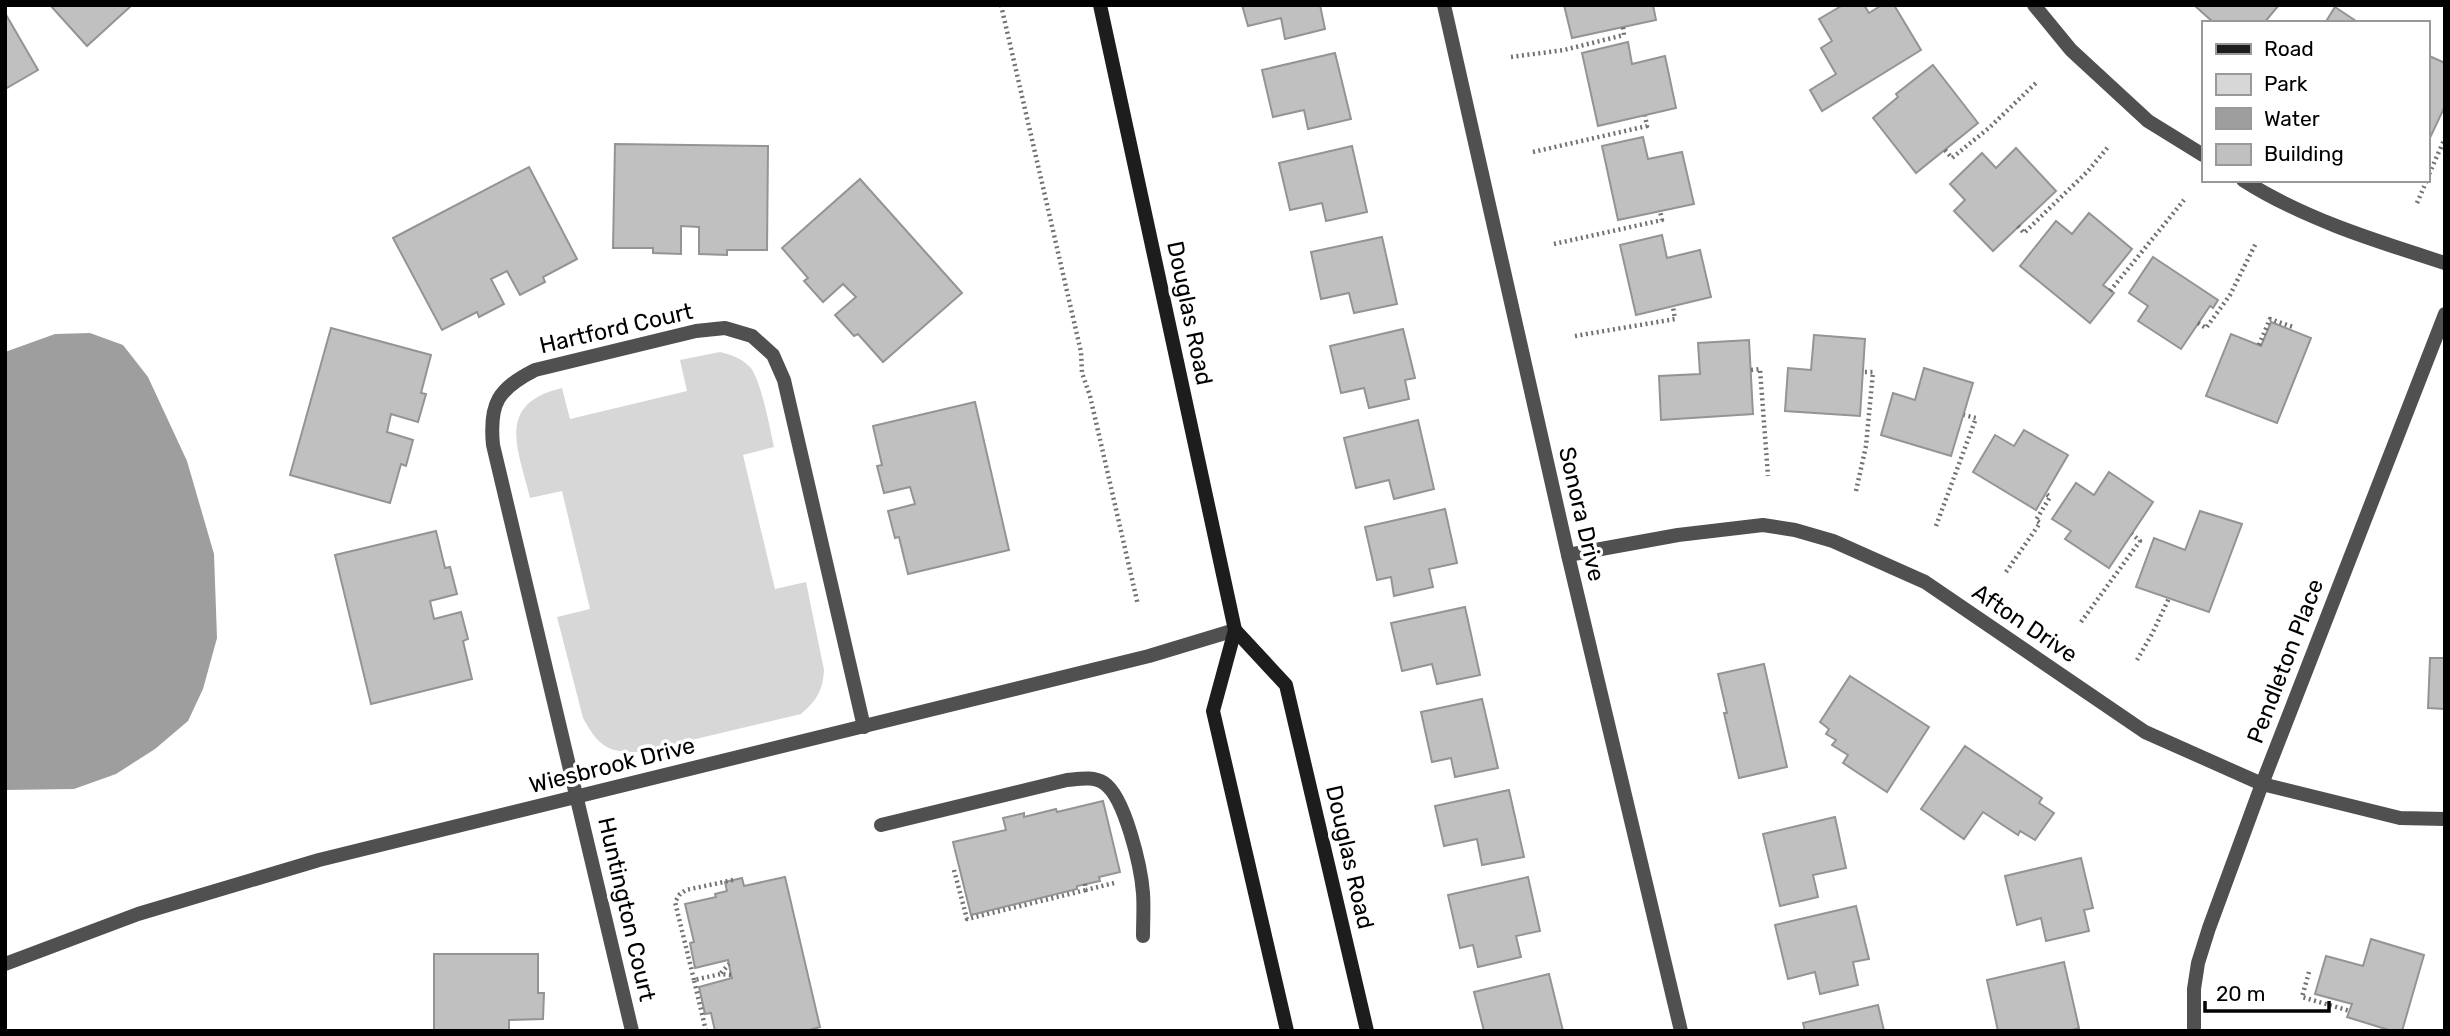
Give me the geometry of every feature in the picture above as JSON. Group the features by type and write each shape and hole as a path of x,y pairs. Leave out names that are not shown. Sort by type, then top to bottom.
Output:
{"street":[{"name":"Douglas Road","path":"1100,5 1235,630 1213,711 1287,1031"},
{"name":"Sonora Drive","path":"1444,5 1568,555 1681,1031"},
{"path":"2034,5 2071,50 2148,121 2202,154"},
{"path":"2246,182 2266,195 2361,237 2445,263"},
{"name":"Pendleton Place","path":"2194,1031 2194,989 2198,963 2262,784 2445,314"},
{"name":"Hartford Court","path":"578,797 493,444 491,421 498,400 514,381 535,370 696,331 725,328 752,336 773,355 783,380 864,727"},
{"name":"Afton Drive","path":"1568,555 1678,535 1763,525 1795,530 1833,541 1925,582 2145,732 2262,784 2400,818 2445,819"},
{"name":"Douglas Road","path":"1235,630 1286,685 1367,1031"},
{"name":"Wiesbrook Drive","path":"5,964 138,914 319,860 1149,656 1235,630"},
{"path":"881,825 1067,780 1101,780 1113,790 1127,819 1143,892 1143,936"},
{"name":"Huntington Court","path":"578,797 632,1031"}],"path":[{"path":"1001,5 1081,352 1082,373 1090,396 1138,605"},
{"path":"1511,57 1564,50 1624,36 1623,27"},
{"path":"1945,150 1952,158 1990,127 2038,81"},
{"path":"1533,152 1647,126 1645,116"},
{"path":"2429,175 2445,138"},
{"path":"2018,226 2024,233 2088,171 2108,147"},
{"path":"2417,203 2426,182"},
{"path":"2110,291 2184,200"},
{"path":"1554,244 1662,220 1660,211"},
{"path":"2198,323 2206,328 2230,295 2256,243"},
{"path":"1575,336 1675,319 1673,307"},
{"path":"2259,345 2270,319 2293,327"},
{"path":"1751,370 1760,369 1768,477"},
{"path":"1856,491 1866,446 1873,372 1863,372"},
{"path":"1936,526 1976,418 1964,415"},
{"path":"2006,572 2040,523 2036,520 2050,497 2045,493"},
{"path":"2081,622 2140,541 2132,534"},
{"path":"2137,660 2169,598"},
{"path":"954,870 967,919 1086,890"},
{"path":"706,1031 675,902 680,894 687,890 733,880"},
{"path":"721,974 729,964"},
{"path":"2309,972 2302,997 2350,1011"},
{"path":"694,980 721,974 732,975"}],"green space":[{"path":"720,352 736,357 750,367 761,393 774,447 743,455 775,589 806,582 824,670 822,684 815,700 801,714 641,752 612,749 594,736 583,718 557,617 590,609 562,491 530,498 517,445 519,417 527,405 541,395 562,388 570,419 687,391 680,360"}],"water":[{"path":"90,333 123,345 148,377 187,461 214,554 217,638 203,689 188,721 155,749 116,774 74,789 5,790 5,352 55,334"}],"building":[{"path":"50,5 132,5 87,46"},
{"path":"1242,5 1320,5 1325,29 1285,39 1281,18 1248,26"},
{"path":"1564,5 1653,5 1656,20 1572,38"},
{"path":"1843,5 1864,5 1869,13 1882,5 1894,5 1921,50 1822,111 1810,90 1836,74 1821,48 1832,41 1819,19"},
{"path":"2194,5 2279,5 2266,21 2212,21"},
{"path":"2335,7 2356,21 2326,21"},
{"path":"5,13 38,70 5,89"},
{"path":"1628,42 1632,64 1665,56 1676,108 1598,126 1582,53"},
{"path":"1335,53 1351,119 1308,129 1304,110 1273,117 1262,70"},
{"path":"2429,56 2445,63 2445,106 2429,140"},
{"path":"1933,65 1978,123 1916,173 1873,118 1898,97 1896,94"},
{"path":"1643,137 1648,159 1682,152 1694,204 1618,220 1602,146"},
{"path":"615,144 768,146 767,250 727,250 727,255 699,254 699,227 681,226 681,254 653,253 653,248 613,248"},
{"path":"1352,146 1367,212 1326,221 1322,203 1290,210 1279,163"},
{"path":"2016,148 2056,191 1993,251 1954,211 1965,200 1950,184 1982,153 1996,168"},
{"path":"529,167 577,259 543,277 545,282 520,295 507,271 491,279 504,304 479,317 477,312 442,330 393,238"},
{"path":"860,179 962,293 883,362 858,334 854,336 835,315 856,297 843,284 823,302 804,281 808,278 782,248"},
{"path":"2089,213 2132,249 2103,285 2114,293 2090,323 2020,266 2056,221 2072,234"},
{"path":"1662,235 1667,258 1700,250 1711,297 1636,315 1620,245"},
{"path":"1382,237 1397,304 1354,313 1349,293 1321,299 1311,252"},
{"path":"2153,257 2218,300 2213,308 2210,306 2181,349 2138,321 2148,306 2129,293"},
{"path":"2271,322 2311,338 2277,423 2206,396 2231,334 2261,346"},
{"path":"331,328 431,355 421,393 426,394 418,422 391,414 387,432 413,440 406,466 401,464 390,503 290,475"},
{"path":"1403,329 1415,378 1405,380 1409,399 1369,408 1364,388 1341,393 1330,346"},
{"path":"1814,335 1865,339 1860,416 1785,411 1788,368 1811,370"},
{"path":"1749,340 1753,414 1661,420 1659,376 1700,374 1698,343"},
{"path":"1924,368 1973,383 1951,456 1881,435 1893,393 1915,400"},
{"path":"975,402 1009,550 908,574 899,537 895,538 888,511 915,504 910,487 884,493 877,466 882,465 873,426"},
{"path":"1418,420 1434,489 1394,499 1389,480 1356,488 1344,438"},
{"path":"2024,430 2068,455 2036,510 1973,472 1995,435 2014,446"},
{"path":"2109,472 2153,502 2109,568 2065,539 2071,531 2052,519 2076,483 2094,495"},
{"path":"1445,509 1457,563 1429,569 1433,587 1394,596 1391,577 1377,580 1365,527"},
{"path":"2200,511 2242,524 2209,612 2136,587 2154,538 2185,550"},
{"path":"436,531 445,568 450,567 457,594 430,601 434,619 461,612 468,639 463,641 472,679 371,704 335,555"},
{"path":"1465,607 1480,675 1437,684 1432,664 1402,671 1391,623"},
{"path":"2430,658 2445,658 2445,709 2428,708"},
{"path":"1764,664 1787,767 1739,778 1718,674"},
{"path":"1850,676 1929,727 1887,792 1843,763 1848,755 1832,745 1836,740 1826,734 1829,729 1820,722"},
{"path":"1482,699 1498,768 1455,777 1451,758 1432,762 1421,712"},
{"path":"1965,746 2042,798 2039,803 2054,813 2035,840 2020,831 2018,835 1983,812 1964,839 1921,809"},
{"path":"1509,790 1524,857 1482,865 1477,839 1444,846 1435,806"},
{"path":"1103,801 1120,872 1099,877 1100,881 1077,886 1077,889 971,915 953,842 1006,830 1003,818 1024,813 1024,817 1056,809 1057,812"},
{"path":"1835,817 1846,868 1813,875 1818,897 1780,906 1763,834"},
{"path":"2081,858 2093,908 2084,910 2089,931 2046,941 2041,918 2017,925 2005,876"},
{"path":"785,877 820,1027 806,1031 715,1031 711,1013 705,1014 699,987 732,978 728,960 695,968 690,943 694,942 685,904 716,897 715,894 727,891 725,882 742,878 744,886"},
{"path":"1528,877 1540,931 1516,936 1521,957 1478,967 1473,945 1460,948 1448,895"},
{"path":"1856,906 1869,959 1853,962 1858,985 1820,994 1815,972 1788,979 1775,925"},
{"path":"2371,939 2424,955 2402,1031 2392,1031 2347,1017 2352,1004 2315,994 2326,956 2363,966"},
{"path":"434,954 538,954 538,993 544,993 543,1019 509,1020 509,1031 434,1031"},
{"path":"2064,962 2079,1028 2069,1031 1998,1031 1987,980"},
{"path":"1549,974 1563,1031 1484,1031 1474,992"},
{"path":"1878,1005 1884,1031 1805,1031 1803,1023"}]}
